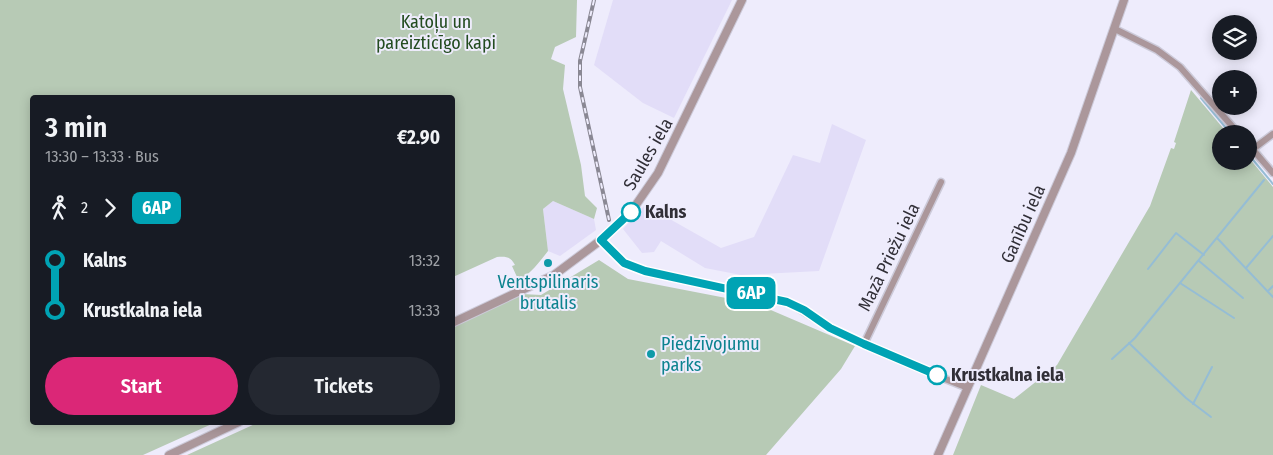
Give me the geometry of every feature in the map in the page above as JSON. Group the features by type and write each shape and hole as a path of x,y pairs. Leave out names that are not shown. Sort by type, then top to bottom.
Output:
{"street":[{"name":"Saules iela","path":"455,322 554,275 601,240 631,212 658,173 742,0"},
{"name":"Ganību iela","path":"938,455 1070,153 1124,0"},
{"path":"1115,29 1157,50 1180,67 1231,125"},
{"path":"1257,143 1273,134"},
{"path":"1257,154 1273,174"},
{"name":"Mazā Priežu iela","path":"864,344 941,182"},
{"path":"601,240 624,263 645,271 787,302 804,310 830,328 968,388"},
{"path":"169,455 233,425"}],"shaded area":[{"path":"613,0 732,0 674,118 643,103 594,65"},
{"path":"832,124 866,140 819,271 741,275 705,268 661,241 654,252 642,253 623,229 645,205 721,248 754,237 793,155 820,163"},
{"path":"553,201 594,219 596,230 560,256 548,251 543,209"}],"green space":[{"name":"Katoļu un pareizticīgo kapi","path":"0,0 577,0 576,37 555,47 551,59 565,65 563,89 581,165 585,196 597,208 594,219 553,201 543,209 548,251 523,279 512,285 517,277 512,266 515,265 510,259 503,257 497,257 455,276 455,95 30,95 30,425 210,425 143,455 0,455"},
{"path":"1191,90 1220,125 1212,125 1212,170 1257,170 1257,168 1273,187 1273,455 953,455 981,385 1014,399 1057,365 1150,206 1171,148 1174,149 1176,143 1174,142"},
{"name":"Piedzīvojumu parks","path":"599,260 628,279 757,304 855,346 841,369 766,455 187,455 253,425 455,425 455,326 522,294 541,295"}],"waterway":[{"path":"1201,98 1224,125"},
{"path":"1257,165 1273,184"},
{"path":"1112,359 1135,338 1264,180"},
{"path":"1148,269 1176,233 1204,255"},
{"path":"1246,268 1273,236"},
{"path":"1217,238 1273,297"},
{"path":"1199,261 1243,298"},
{"path":"1180,283 1234,318"},
{"path":"1268,291 1273,286"},
{"path":"1129,343 1186,398 1211,417"},
{"path":"1193,404 1212,367"}],"railway":[{"path":"594,0 580,61 580,87 609,220"}],"bus line":[{"name":"6AP","path":"631,212 601,240 624,263 656,274 787,302 804,310 830,328 937,375"}],"place":[{"name":"Kalns","path":"631,212"},
{"name":"Ventspilinaris brutalis","path":"548,263"},
{"name":"Piedzīvojumu parks","path":"651,354"},
{"name":"Krustkalna iela","path":"937,375"}]}
